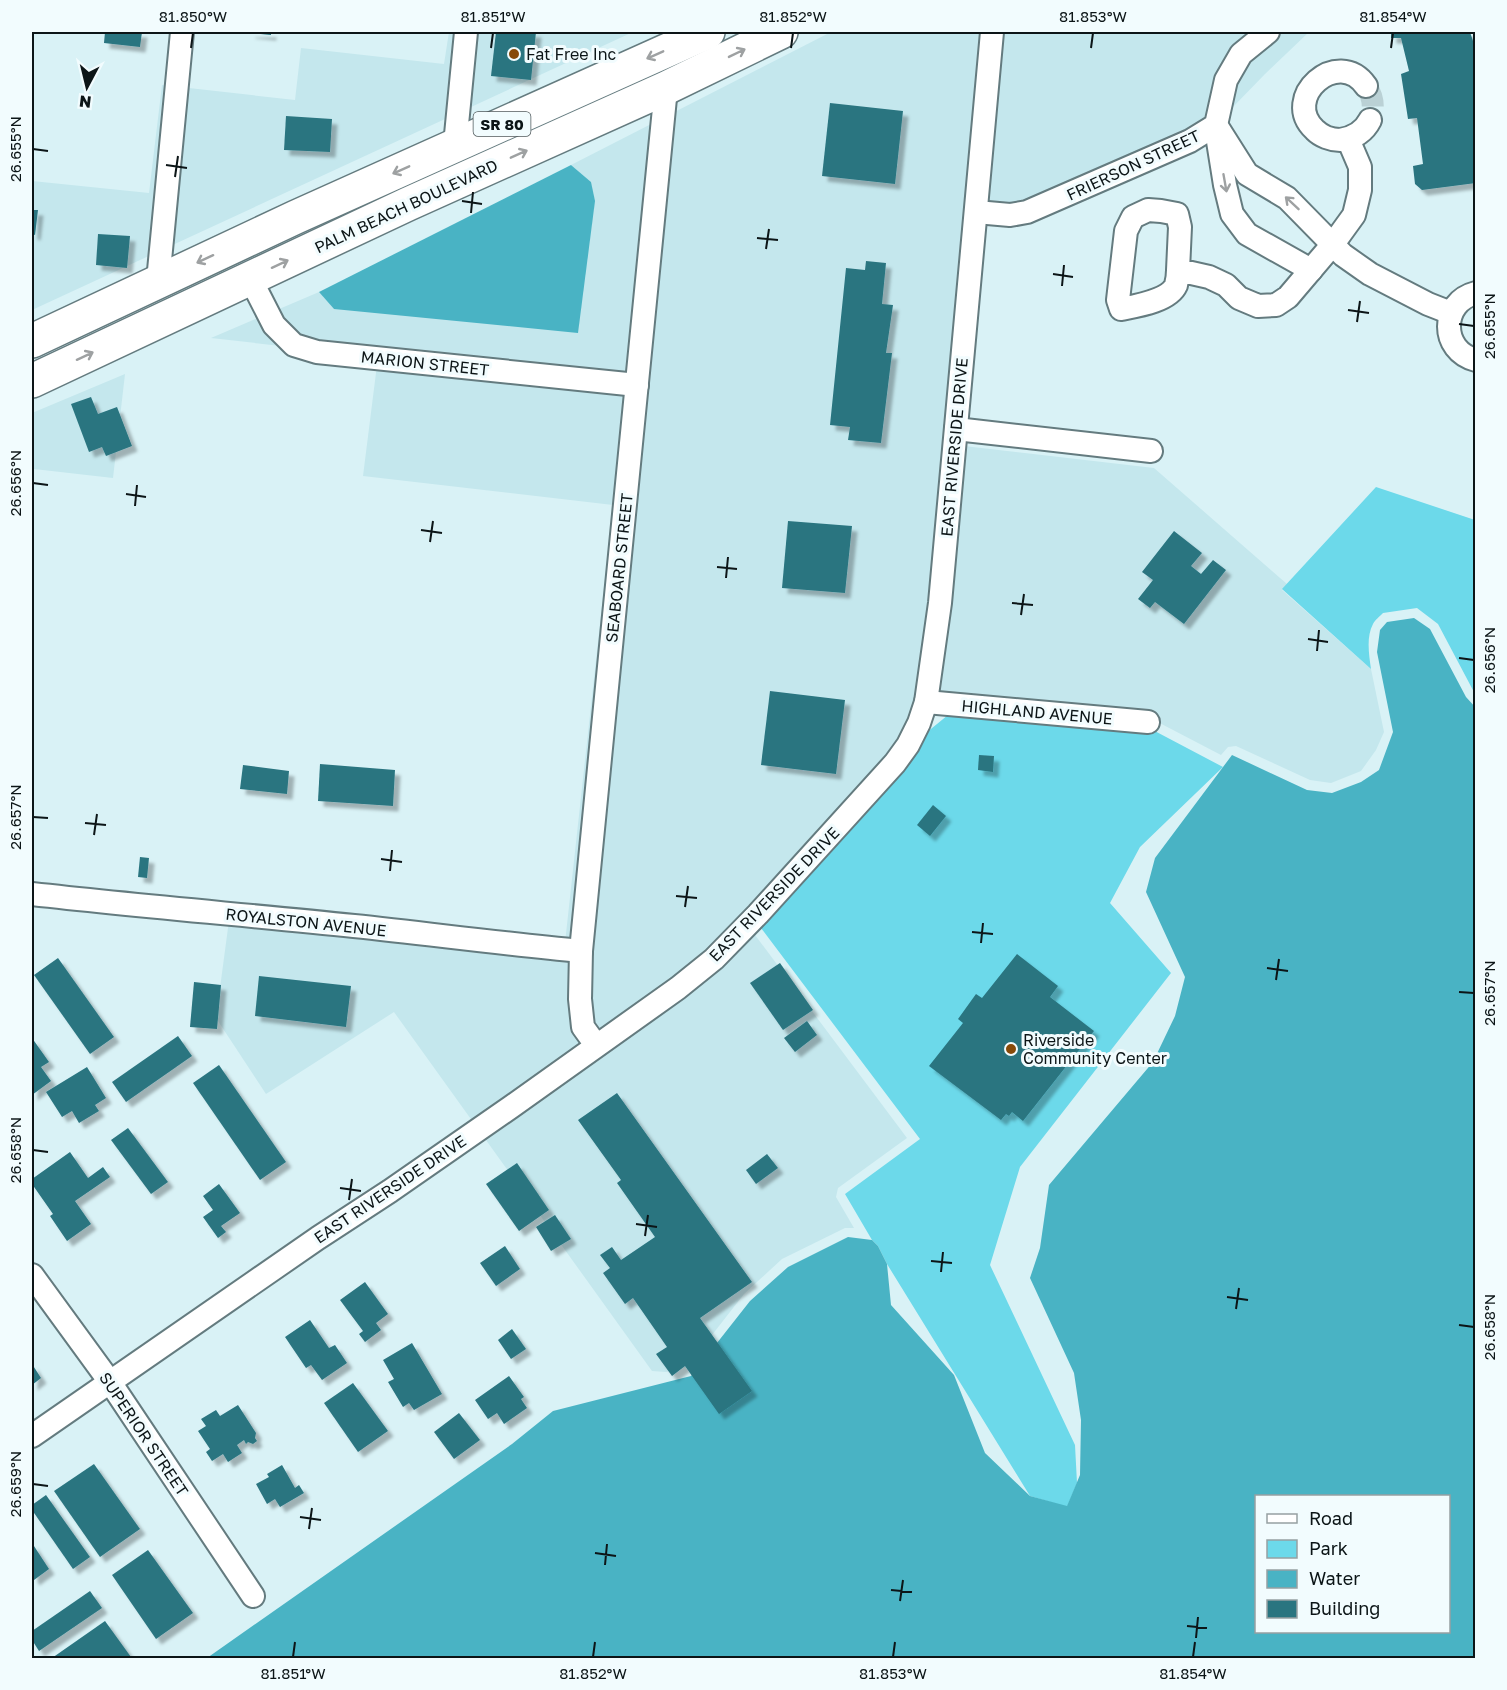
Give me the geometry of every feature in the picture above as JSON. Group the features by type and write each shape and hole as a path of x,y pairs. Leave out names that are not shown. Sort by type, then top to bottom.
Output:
{"main road":[{"name":"PALM BEACH BOULEVARD","path":"32,341 455,145 708,32"},
{"name":"PALM BEACH BOULEVARD","path":"32,381 408,204 666,88 781,32"},
{"path":"408,204 450,163 455,145"}],"street":[{"path":"158,281 182,32"},
{"path":"455,145 466,32"},
{"name":"EAST RIVERSIDE DRIVE","path":"32,1436 318,1238 390,1191 678,988 714,959 758,914 895,763 908,745 920,723 926,702 940,603 992,32"},
{"name":"FRIERSON STREET","path":"976,212 1010,215 1027,212 1190,141 1216,125 1226,80 1241,54 1268,32"},
{"path":"1366,86 1363,81 1353,75 1331,72 1320,77 1311,86 1304,104 1311,126 1320,135 1336,140 1348,139 1359,134 1370,120"},
{"name":"SEABOARD STREET","path":"596,1045 583,1027 580,999 581,951 666,88"},
{"path":"1216,125 1247,174 1287,198 1343,255 1370,274 1451,313"},
{"path":"1216,125 1232,214 1247,234 1311,270"},
{"path":"1178,270 1209,277 1226,285 1239,298 1258,306 1276,305 1288,297 1333,244 1354,215 1360,190 1360,167 1348,139"},
{"name":"MARION STREET","path":"250,278 274,325 294,345 317,352 637,385"},
{"path":"1476,293 1469,294 1459,301 1448,323 1453,344 1461,353 1476,360"},
{"path":"956,429 1151,451"},
{"name":"HIGHLAND AVENUE","path":"926,702 1148,722"},
{"name":"ROYALSTON AVENUE","path":"32,894 581,951"},
{"name":"SUPERIOR STREET","path":"32,1275 110,1382 253,1596"}],"shaded area":[{"path":"449,32 633,32 32,310 32,181 149,193 162,85 295,100 301,48 444,64"},
{"path":"831,32 1309,32 1199,142 972,221 964,446 1154,468 1287,584 1282,590 1371,669 1384,732 1376,750 1361,771 1331,783 1310,780 1236,746 1228,747 1221,755 1150,718 942,707 921,725 753,929 755,935 907,1138 838,1188 836,1197 854,1228 845,1228 782,1259 744,1294 687,1367 666,1372 652,1371 394,1012 266,1094 216,1018 230,913 564,952 613,505 363,476 378,357 211,338 319,292 334,309 591,182 571,165"},
{"path":"125,374 113,478 34,469 32,489 32,413"}],"green space":[{"path":"1376,487 1475,520 1475,694 1438,624 1417,608 1383,613 1375,621 1369,640 1371,669 1282,589"},
{"path":"948,715 1149,728 1223,767 1140,847 1110,903 1171,973 1020,1167 990,1265 1075,1445 1077,1483 1067,1507 1030,1496 845,1194 920,1139 761,928 903,771 926,733"}],"water":[{"path":"571,165 591,182 595,201 578,333 334,309 319,292"},
{"path":"1414,618 1430,629 1466,697 1476,708 1475,1658 207,1658 512,1444 553,1411 691,1376 750,1301 788,1267 848,1237 872,1240 878,1246 887,1264 891,1305 954,1375 985,1453 1030,1496 1067,1506 1080,1475 1081,1420 1074,1373 1030,1278 1040,1248 1049,1185 1153,1062 1175,1016 1185,977 1146,892 1155,858 1232,755 1307,790 1332,793 1361,782 1379,770 1393,732 1377,652 1380,630 1387,622"}],"building":[{"path":"105,32 142,32 140,47 104,43"},
{"path":"271,32 271,35 250,33"},
{"name":"Fat Free Inc","path":"496,32 536,32 531,80 491,76"},
{"path":"1391,32 1470,32 1476,50 1476,183 1422,190 1415,184 1413,166 1423,164 1417,118 1408,119 1401,74 1409,71 1401,38 1391,38"},
{"path":"830,103 903,111 895,184 822,176"},
{"path":"286,116 332,119 330,152 284,150"},
{"path":"32,210 38,210 35,235 32,234"},
{"path":"98,234 130,236 127,268 96,265"},
{"path":"866,261 886,263 882,304 893,305 886,353 892,353 881,443 848,440 850,427 830,425 846,268 865,270"},
{"path":"91,397 98,414 117,407 132,446 106,456 102,447 89,452 71,404"},
{"path":"788,521 852,526 845,593 782,588"},
{"path":"1174,531 1202,553 1191,566 1201,574 1213,560 1226,570 1184,624 1155,602 1150,608 1138,599 1153,580 1142,572"},
{"path":"770,691 845,700 836,774 761,765"},
{"path":"979,755 994,756 993,772 978,770"},
{"path":"320,764 395,770 393,806 318,801"},
{"path":"243,765 289,771 287,794 240,789"},
{"path":"933,805 946,816 930,836 917,825"},
{"path":"140,857 149,858 147,878 138,877"},
{"name":"Riverside Community Center","path":"1017,954 1058,986 1050,997 1094,1031 1023,1121 1012,1112 1009,1116 1006,1114 1001,1120 929,1066 963,1023 958,1019 976,994 982,998"},
{"path":"58,958 114,1037 90,1054 34,975"},
{"path":"780,963 813,1010 783,1030 750,983"},
{"path":"259,976 351,986 346,1027 255,1016"},
{"path":"194,982 221,985 217,1029 190,1027"},
{"path":"807,1021 817,1035 795,1052 784,1038"},
{"path":"178,1036 192,1056 126,1102 112,1082"},
{"path":"32,1038 49,1062 41,1067 51,1081 32,1095"},
{"path":"219,1065 286,1162 260,1180 193,1083"},
{"path":"87,1067 106,1098 95,1105 99,1111 79,1123 72,1111 62,1117 46,1092"},
{"path":"617,1093 752,1282 700,1318 752,1391 719,1414 685,1366 672,1376 656,1354 667,1347 633,1298 625,1304 603,1273 610,1268 600,1255 612,1247 621,1260 655,1237 617,1183 621,1180 578,1120"},
{"path":"128,1128 168,1182 151,1194 111,1140"},
{"path":"70,1152 88,1178 103,1167 110,1177 75,1201 91,1224 67,1241 50,1216 53,1214 32,1184 32,1179"},
{"path":"767,1154 778,1168 756,1184 746,1170"},
{"path":"517,1163 549,1210 519,1231 486,1184"},
{"path":"219,1184 240,1213 221,1226 226,1232 218,1238 203,1217 213,1210 203,1196"},
{"path":"555,1215 571,1239 551,1251 536,1227"},
{"path":"505,1246 520,1269 496,1286 480,1263"},
{"path":"365,1282 388,1314 376,1323 381,1330 365,1342 359,1334 363,1331 340,1300"},
{"path":"310,1320 329,1348 335,1345 347,1363 322,1380 311,1365 306,1368 285,1337"},
{"path":"512,1329 526,1349 511,1359 498,1340"},
{"path":"412,1343 442,1394 414,1410 409,1403 403,1407 388,1382 394,1379 383,1360"},
{"path":"32,1364 41,1378 32,1385"},
{"path":"509,1376 524,1397 521,1399 527,1408 504,1424 497,1413 488,1419 475,1400"},
{"path":"353,1383 388,1431 358,1452 324,1403"},
{"path":"238,1405 256,1433 257,1441 253,1444 248,1442 246,1444 244,1440 237,1445 242,1453 228,1462 223,1454 212,1461 206,1452 210,1449 198,1431 206,1426 201,1419 216,1410 220,1416"},
{"path":"459,1413 480,1440 454,1459 434,1432"},
{"path":"94,1464 140,1529 100,1557 54,1491"},
{"path":"282,1465 295,1488 299,1485 304,1493 280,1507 275,1499 267,1504 256,1484 269,1477 267,1474"},
{"path":"46,1495 90,1557 73,1569 32,1510 32,1505"},
{"path":"32,1543 49,1569 34,1580 32,1576"},
{"path":"148,1550 193,1613 156,1639 112,1575"},
{"path":"90,1591 102,1608 39,1651 32,1640 32,1631"},
{"path":"105,1621 131,1657 52,1658"}],"tunnel":[{"path":"1366,86 1372,102 1370,120"}],"place":[{"name":"Fat Free Inc","path":"514,54"},
{"name":"Riverside Community Center","path":"1011,1049"}]}
